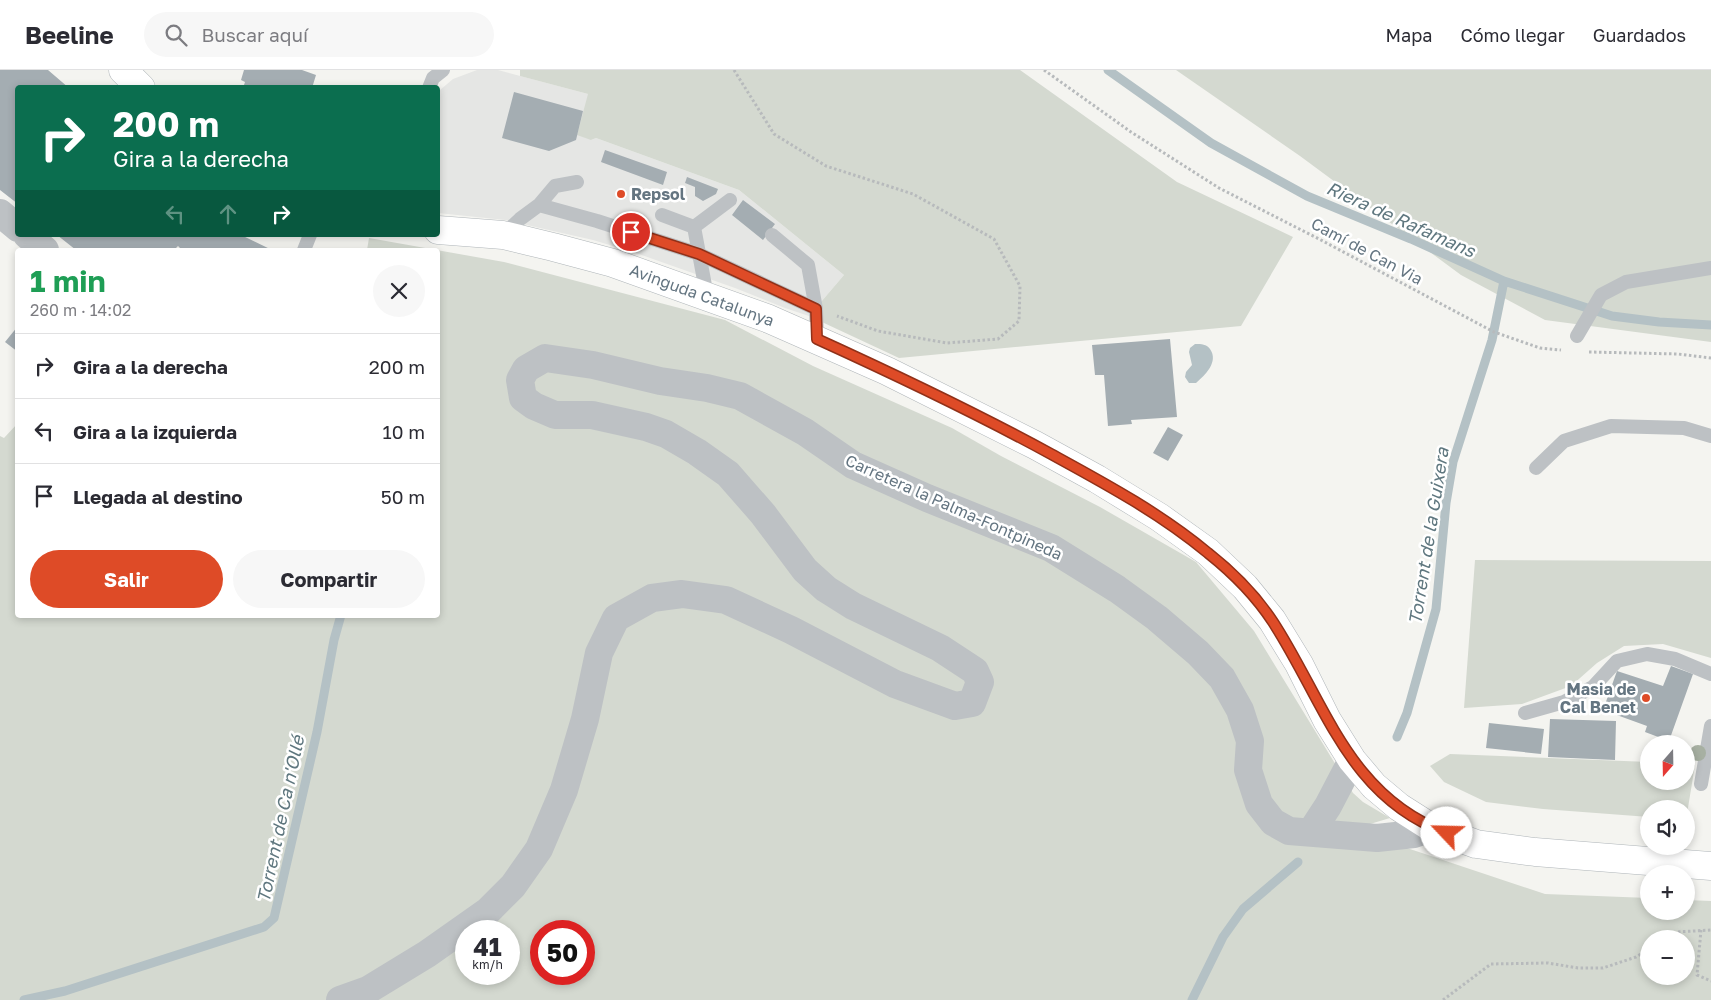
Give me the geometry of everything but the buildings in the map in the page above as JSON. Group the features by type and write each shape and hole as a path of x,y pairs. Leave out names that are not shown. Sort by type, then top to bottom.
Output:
{"main road":[{"path":"123,70 138,85"},
{"name":"Avinguda Catalunya","path":"440,230 503,235 613,263 708,296 817,339 941,397 1098,479 1159,517 1208,552 1246,587 1272,620 1299,664 1327,720 1352,760 1374,786 1399,808 1432,828 1476,844 1535,852 1711,866"}],"street":[{"path":"0,213 15,226"},
{"path":"29,237 43,248"},
{"name":"Carretera la Palma-Fontpineda","path":"340,1000 368,990 427,954 488,911 513,886 540,849 564,790 585,719 599,653 616,618 652,598 682,594 726,600 791,630 895,684 956,706 972,703 980,682 975,671 940,648 853,606 826,589 805,570 763,514 728,474 697,452 666,434 646,427 592,415 555,415 534,406 523,398 520,380 526,369 545,358 593,365 660,381 708,388 740,396 805,432 853,465 927,498 1051,548 1117,589 1157,618 1198,653 1222,678 1240,710 1250,741 1248,770 1259,804 1273,822 1289,831 1377,838 1414,834 1432,828"},
{"path":"1311,832 1328,806 1352,760"}],"lane":[{"path":"430,85 433,78 443,70"},
{"path":"503,235 539,205 555,186 577,182"},
{"path":"694,227 730,200"},
{"path":"539,205 597,221 699,254 816,309"},
{"path":"662,215 694,227"},
{"path":"694,227 708,296"},
{"path":"772,235 808,265 816,309 817,339"},
{"path":"1577,336 1600,295 1626,282 1711,268"},
{"path":"1536,468 1564,441 1611,426 1684,428 1711,436"},
{"path":"1525,713 1564,702 1593,687 1617,661 1647,654 1675,659 1711,674"},
{"path":"1701,784 1711,726"}],"path":[{"path":"734,70 774,134 826,166 914,194 994,239 1020,286 1019,321 998,339 947,343 878,331 816,309"},
{"name":"Camí de Can Via","path":"1044,70 1131,132 1219,188 1494,332 1540,348 1566,350"},
{"path":"1582,352 1678,354 1711,358"},
{"path":"1702,930 1697,975 1711,981"},
{"path":"1695,931 1711,930"},
{"path":"1443,1000 1491,964 1548,963 1578,968 1603,968 1640,955"}],"shaded area":[{"path":"477,70 498,70 588,94 591,140 596,138 739,190 844,275 809,316 636,253 593,240 505,220 440,213 440,90 453,79"},
{"path":"520,70 1020,70 1177,182 1293,237 1241,326 899,358 809,316 844,275 739,190 596,138 591,140 577,135 588,94 520,76"},
{"path":"1176,70 1711,70 1711,342 1545,320 1461,275 1300,156"},
{"path":"369,238 425,248 367,248"},
{"path":"440,250 504,262 725,320 813,366 952,428 1001,456 1100,507 1196,562 1254,631 1353,793 1363,802 1390,818 1370,824 1377,838 1545,894 1640,898 1640,920 1695,920 1695,900 1711,901 1711,1000 0,1000 0,436 4,438 15,426 15,618 440,618"},
{"path":"1195,344 1208,347 1213,359 1210,368 1196,383 1189,383 1185,377 1186,372 1192,365 1190,348"},
{"path":"1475,560 1711,561 1711,658 1663,644 1624,646 1597,663 1571,686 1522,704 1464,708"},
{"path":"1450,754 1640,762 1640,790 1691,790 1689,800 1640,800 1640,816 1543,809 1486,802 1444,782 1430,766"}],"waterway":[{"name":"Riera de Rafamans","path":"1108,70 1211,143 1307,196 1411,239 1504,281 1612,316 1659,322 1711,325"},
{"name":"Torrent de la Guixera","path":"1397,737 1407,713 1436,609 1446,503 1453,462 1492,340 1504,281"},
{"name":"Torrent de Ca n'Ollé","path":"24,1000 65,991 264,927 274,918 317,732 334,640 340,618"},
{"name":"Torrent de la Guixera","path":"1192,1000 1223,937 1243,909 1298,862"}],"place":[{"name":"Repsol","path":"621,194"},
{"name":"Masia de Cal Benet","path":"1646,698"}],"route":[{"path":"631,232 699,254 816,309 817,339 887,370 1098,479 1159,517 1208,552 1246,587 1272,620 1299,664 1327,720 1352,760 1374,786 1399,808 1432,828 1447,833"}]}
